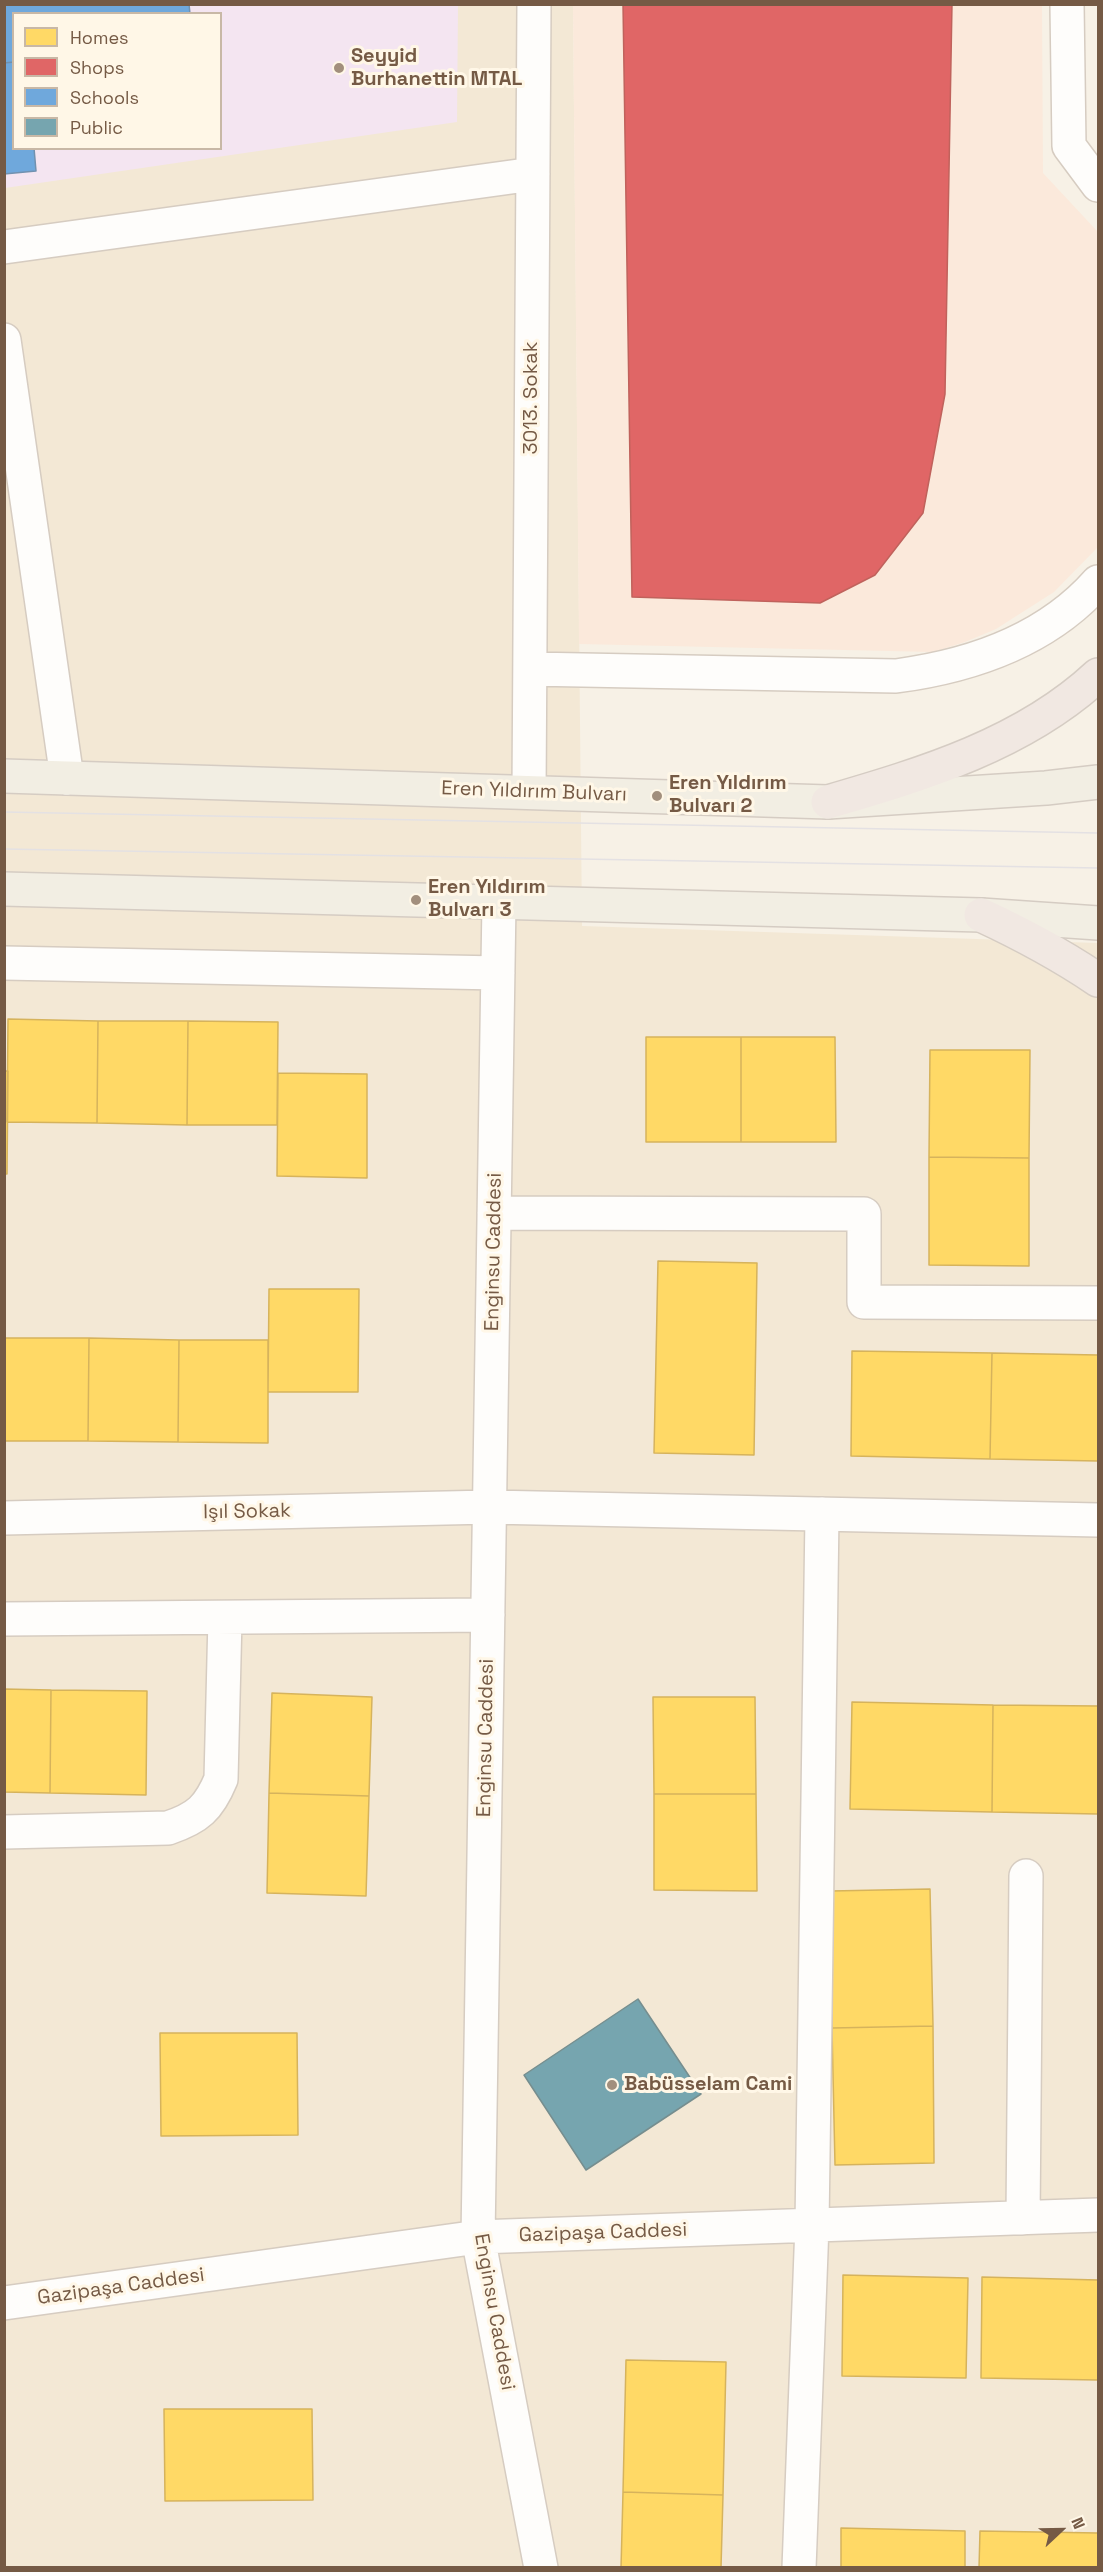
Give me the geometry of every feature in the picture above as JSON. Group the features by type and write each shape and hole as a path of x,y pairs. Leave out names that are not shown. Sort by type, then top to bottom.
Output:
{"highway":[{"path":"828,802 940,766 1014,735 1054,712 1098,675"},
{"path":"981,915 1066,958 1098,980"}],"main road":[{"name":"Eren Yıldırım Bulvarı","path":"4,776 828,802 1046,788 1098,782"},
{"path":"4,889 981,915 1098,923"}],"street":[{"name":"3013. Sokak","path":"529,792 534,4"},
{"path":"1066,4 1069,146 1098,185"},
{"path":"4,247 533,174"},
{"path":"4,340 67,778"},
{"path":"530,669 896,676 938,670 978,659 1039,632 1078,603 1098,582"},
{"name":"Enginsu Caddesi","path":"499,902 478,2237 541,2568"},
{"path":"4,963 498,973"},
{"path":"494,1213 864,1214 864,1302 1098,1303"},
{"name":"Işıl Sokak","path":"4,1518 490,1507 1098,1520"},
{"path":"799,2568 812,2225 822,1514"},
{"path":"4,1619 488,1615"},
{"path":"4,1832 168,1828 187,1822 204,1810 221,1779 225,1618"},
{"path":"1023,2218 1026,1876"},
{"name":"Gazipaşa Caddesi","path":"4,2303 478,2237 1098,2215"}],"shaded area":[{"name":"Seyyid Burhanettin MTAL","path":"4,5 458,5 457,122 5,188"},
{"path":"5,5 573,5 582,926 1098,943 1098,2567 5,2568"},
{"path":"573,5 1042,5 1043,173 1098,232 1098,547 1054,592 996,629 933,652 579,644"}],"building: Homes":[{"path":"8,1019 98,1021 97,1123 7,1122"},
{"path":"98,1021 188,1021 187,1125 97,1123"},
{"path":"188,1021 278,1022 277,1125 187,1125"},
{"path":"646,1037 741,1037 741,1142 646,1142"},
{"path":"741,1037 835,1037 836,1142 741,1142"},
{"path":"930,1050 1030,1050 1029,1158 929,1157"},
{"path":"4,1071 8,1071 7,1174 4,1174"},
{"path":"278,1073 367,1074 367,1178 277,1176"},
{"path":"929,1157 1029,1158 1029,1266 929,1265"},
{"path":"658,1261 757,1263 754,1455 654,1453"},
{"path":"269,1289 359,1289 358,1392 268,1392"},
{"path":"4,1338 89,1338 88,1441 4,1441"},
{"path":"89,1338 179,1340 178,1442 88,1441"},
{"path":"179,1340 268,1340 268,1443 178,1442"},
{"path":"852,1351 992,1353 990,1459 851,1456"},
{"path":"992,1353 1098,1355 1098,1461 990,1459"},
{"path":"4,1689 51,1690 50,1793 4,1792"},
{"path":"51,1690 147,1691 146,1795 50,1793"},
{"path":"272,1693 372,1697 369,1796 269,1793"},
{"path":"653,1697 755,1697 756,1794 654,1794"},
{"path":"852,1702 993,1705 992,1812 850,1809"},
{"path":"993,1705 1098,1706 1098,1814 992,1812"},
{"path":"269,1793 369,1796 366,1896 267,1893"},
{"path":"654,1794 756,1794 757,1891 654,1890"},
{"path":"930,1889 933,2026 832,2028 831,1891"},
{"path":"933,2026 934,2163 835,2165 832,2028"},
{"path":"160,2033 297,2033 298,2135 161,2136"},
{"path":"843,2275 968,2278 966,2378 842,2376"},
{"path":"982,2277 1098,2280 1098,2380 981,2378"},
{"path":"626,2360 726,2362 723,2495 623,2492"},
{"path":"164,2409 312,2409 313,2500 165,2501"},
{"path":"623,2492 723,2495 721,2568 621,2568"},
{"path":"841,2528 965,2531 965,2568 841,2568"},
{"path":"980,2531 1098,2533 1098,2568 979,2568"}],"building: Shops":[{"path":"623,4 952,4 945,394 923,513 875,575 820,603 632,597"}],"building: Schools":[{"path":"4,4 189,4 190,12 12,12 12,62 4,63"},
{"path":"12,62 12,150 34,150 36,171 4,174 4,63"}],"building: Public":[{"name":"Babüsselam Cami","path":"638,1999 701,2094 586,2170 524,2075"}],"tram line":[{"path":"4,812 1098,833"},
{"path":"4,849 1098,868"}],"place":[{"name":"Seyyid Burhanettin MTAL","path":"339,68"},
{"name":"Eren Yıldırım Bulvarı 2","path":"657,796"},
{"name":"Eren Yıldırım Bulvarı 3","path":"416,900"},
{"name":"Babüsselam Cami","path":"612,2085"}]}
